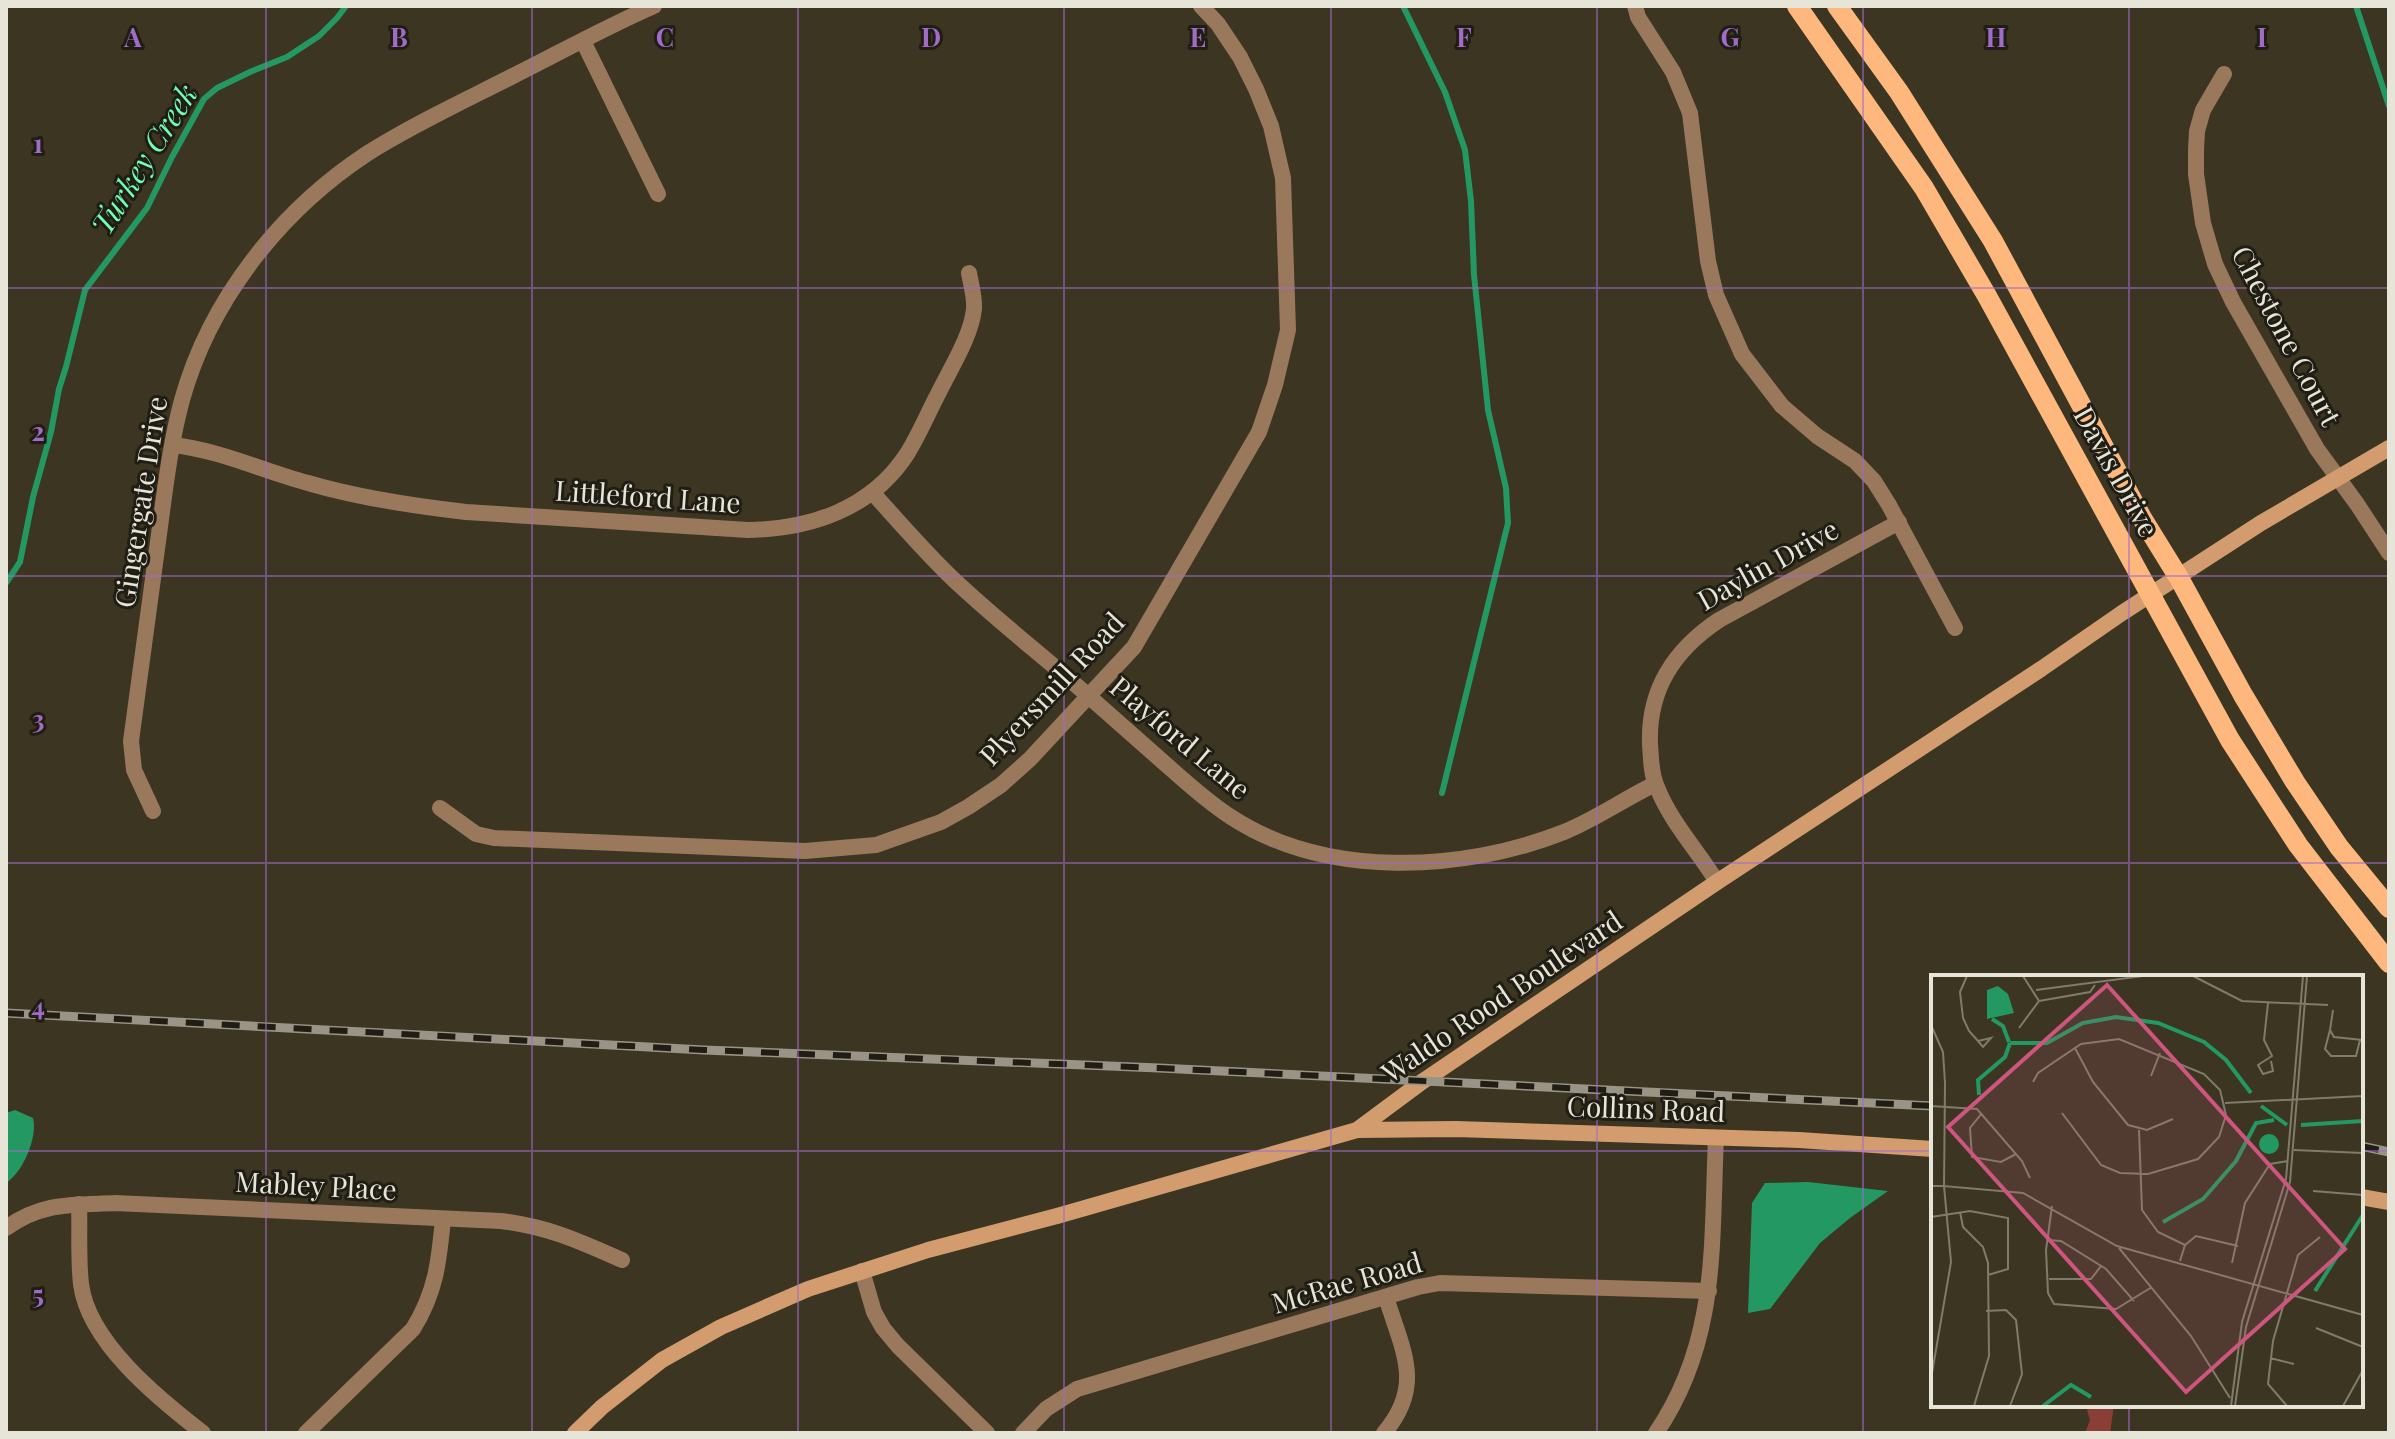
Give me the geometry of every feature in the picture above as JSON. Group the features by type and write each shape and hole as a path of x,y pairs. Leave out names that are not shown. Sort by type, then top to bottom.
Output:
{"main road":[{"name":"Davis Drive","path":"1797,6 1924,188 1987,296 2230,740 2298,845 2389,963"},
{"name":"Davis Drive","path":"1837,6 1899,92 1993,241 2142,518 2295,782 2339,847 2389,908"}],"street":[{"name":"Gingergate Drive","path":"153,811 134,770 131,741 173,445 183,397 210,329 234,288 298,209 327,183 396,136 654,6"},
{"name":"Plyersmill Road","path":"440,808 476,834 494,838 805,851 876,845 941,822 1001,785 1030,759 1134,647 1259,432 1275,385 1288,330 1283,178 1271,126 1240,57 1218,24 1201,6"},
{"path":"1635,6 1638,17 1673,72 1690,113 1708,261 1716,295 1742,354 1782,406 1817,436 1855,461 1874,481 1955,628"},
{"path":"583,41 658,194"},
{"name":"Chestone Court","path":"2224,74 2203,110 2197,131 2196,174 2215,264 2233,302 2317,449 2389,553"},
{"name":"Littleford Lane","path":"173,445 198,448 344,492 426,507 748,530 781,529 825,518 850,506 872,492 908,453 964,343 974,309 969,273"},
{"name":"Waldo Rood Boulevard","path":"575,1433 602,1407 662,1360 721,1327 808,1289 928,1250 1357,1130 1423,1081 1717,882 2151,594 2261,523 2389,448"},
{"name":"Playford Lane","path":"872,492 953,579 1186,782 1232,818 1285,843 1355,860 1437,862 1469,859 1565,831 1655,784"},
{"name":"Daylin Drive","path":"1717,882 1655,784 1650,729 1661,683 1685,647 1701,632 1899,522"},
{"name":"Collins Road","path":"1357,1130 1456,1129 1799,1140 1931,1149"},
{"path":"1656,1433 1685,1382 1698,1347 1709,1291 1716,1138"},
{"path":"2363,1197 2389,1202"},
{"path":"79,1204 81,1284 91,1318 112,1350 173,1409 203,1433"},
{"name":"Mabley Place","path":"6,1228 38,1209 79,1204 501,1221 530,1224 557,1232 622,1260"},
{"path":"306,1433 413,1329 433,1290 443,1219"},
{"path":"862,1271 874,1312 883,1328 987,1433"},
{"name":"McRae Road","path":"1023,1433 1046,1409 1077,1389 1418,1287 1440,1283 1709,1291"},
{"path":"1384,1433 1407,1393 1407,1371 1386,1297"}],"shaded area":[{"path":"15,1110 33,1118 33,1135 23,1163 6,1183 6,1113"},
{"path":"1808,1182 1888,1191 1820,1243 1770,1309 1748,1313 1752,1203 1765,1183"},
{"path":"2092,1407 2114,1407 2110,1433 2085,1433 2090,1420 2087,1410"}],"waterway":[{"name":"Turkey Creek","path":"6,583 20,562 33,497 85,290 147,208 204,99 217,88 287,57 319,36 346,6"},
{"path":"1403,6 1445,92 1465,150 1488,410 1506,488 1508,523 1442,793"},
{"path":"2356,6 2389,106"}],"railway":[{"path":"6,1013 704,1050 1159,1068 1931,1106"},
{"path":"2363,1146 2389,1152"}]}
